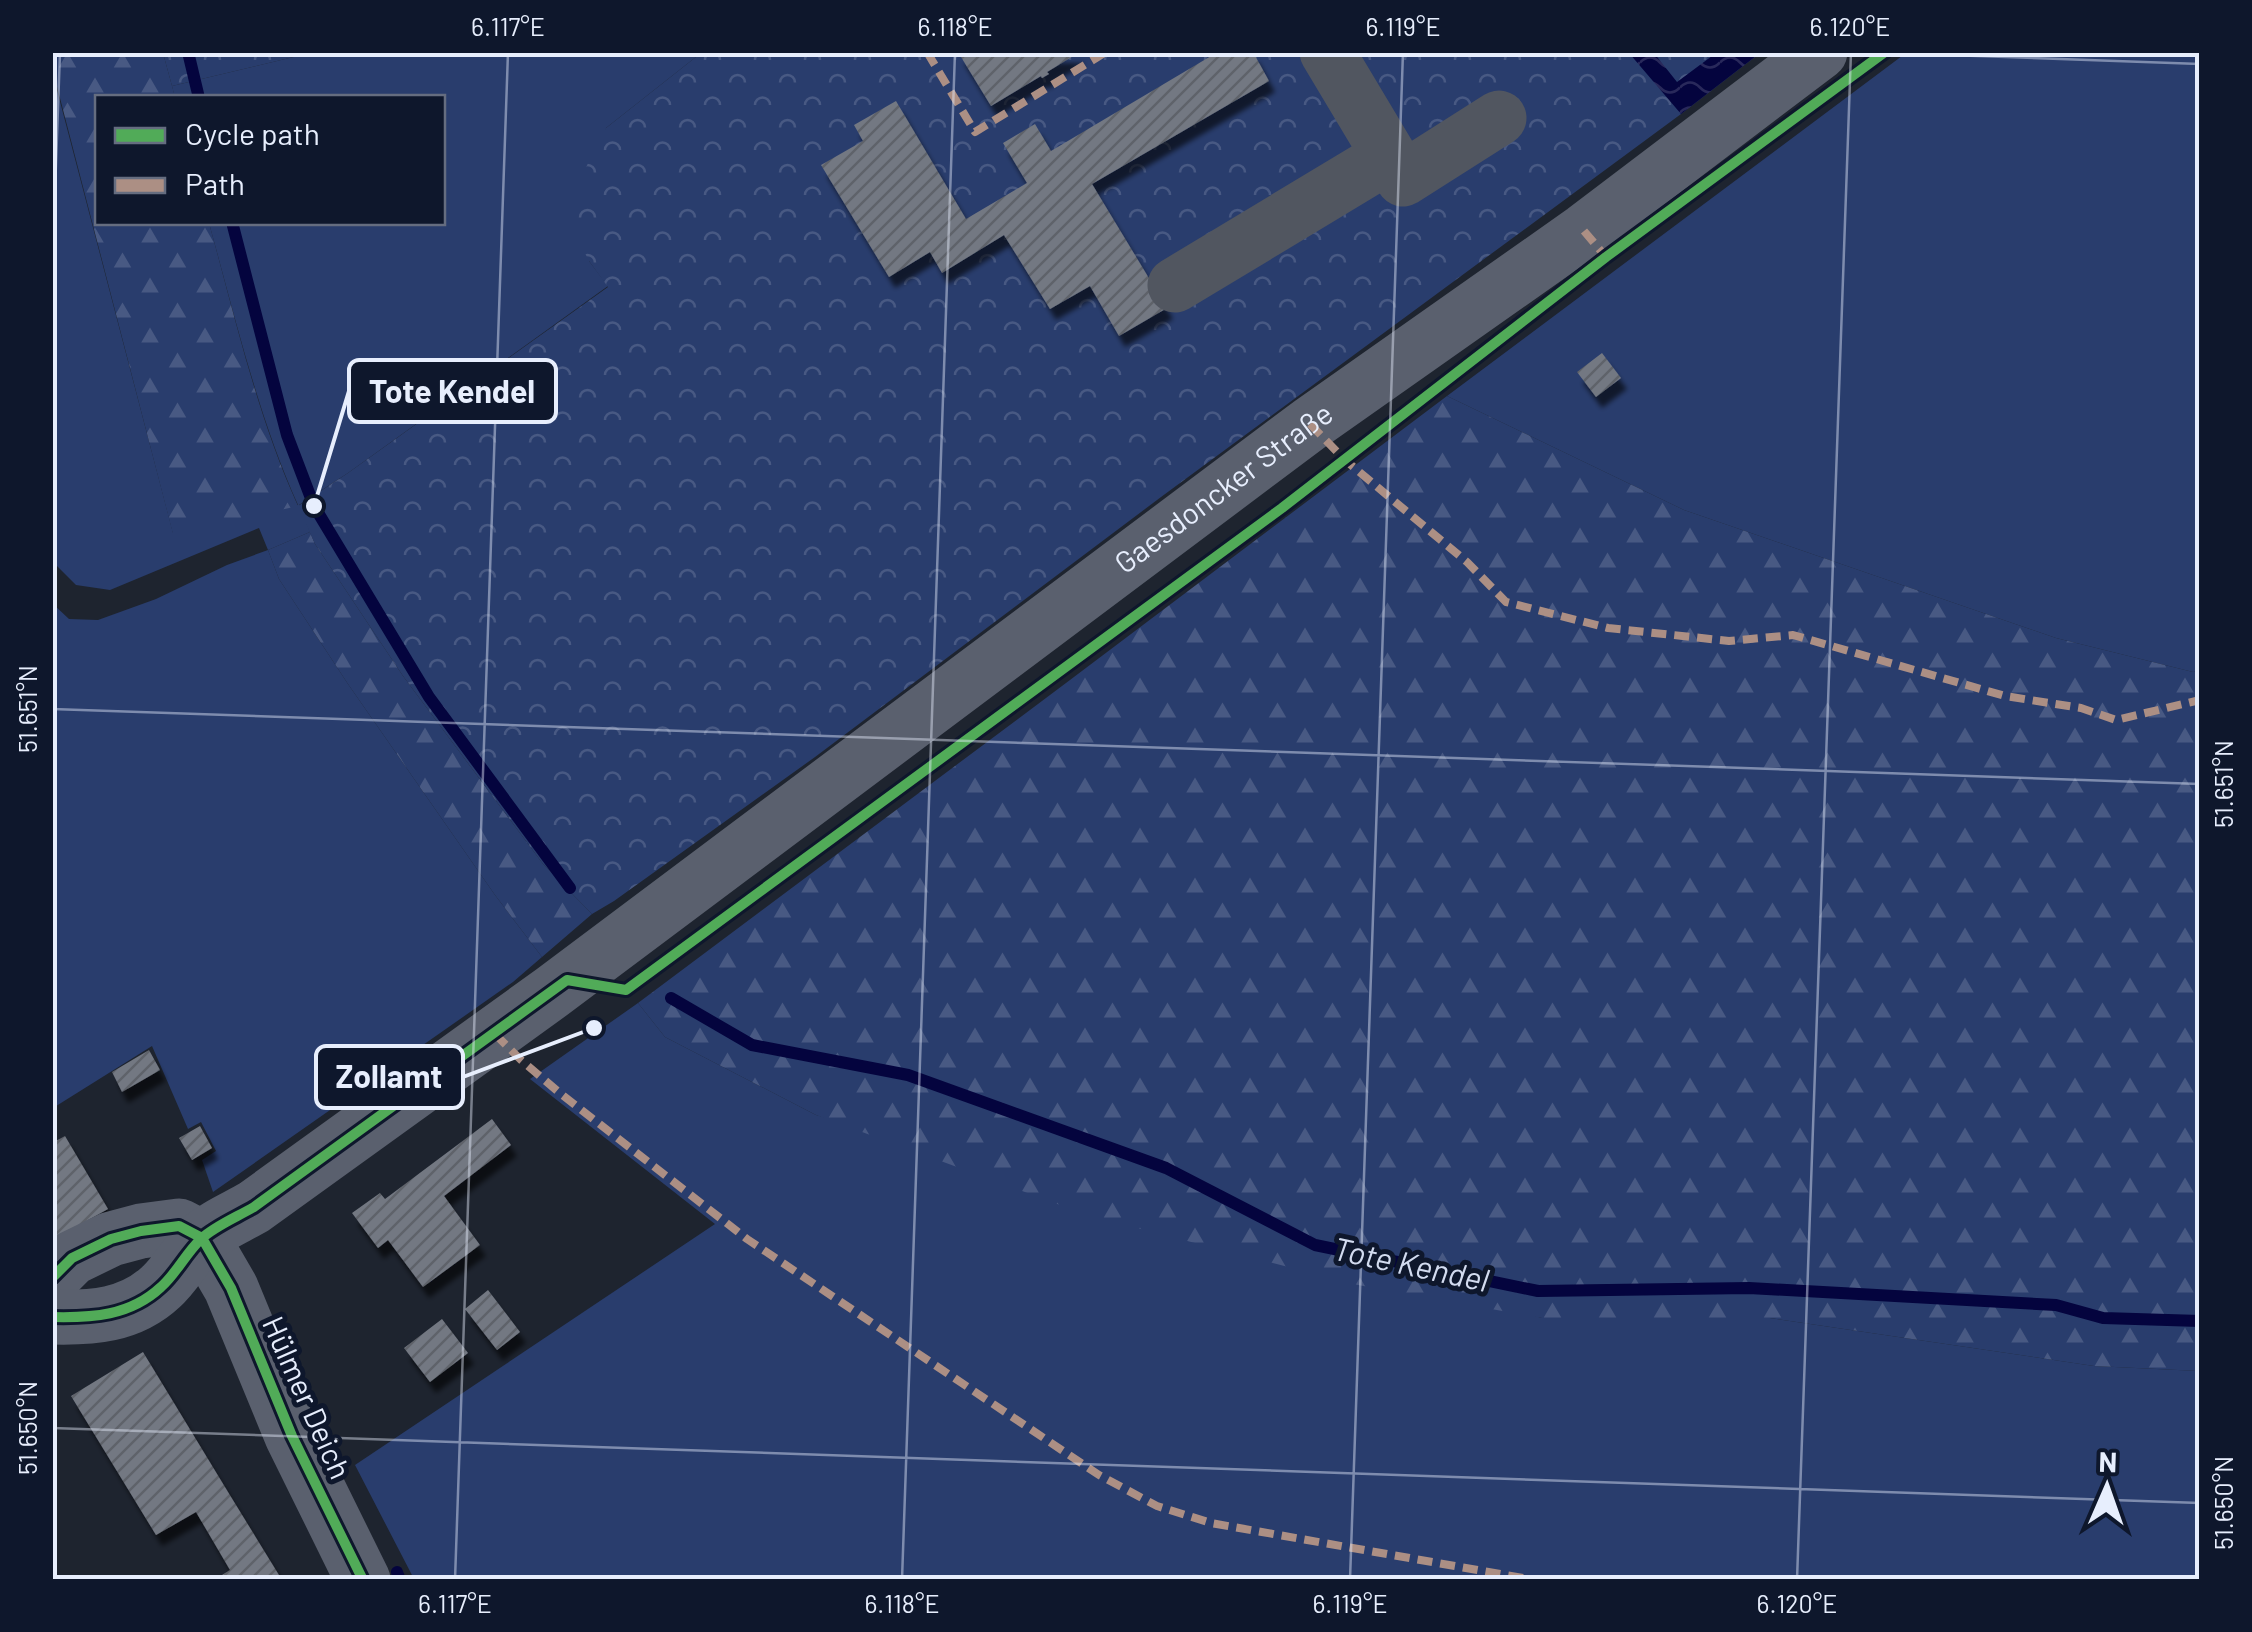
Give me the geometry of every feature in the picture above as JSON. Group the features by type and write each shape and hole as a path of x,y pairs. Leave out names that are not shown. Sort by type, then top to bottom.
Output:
{"main road":[{"name":"Gaesdoncker Straße","path":"52,1318 98,1316 128,1308 161,1288 202,1238 254,1207 630,933 1310,424 1584,231 1820,52"},
{"path":"52,1278 72,1258 111,1239 141,1231 179,1226 202,1238"},
{"name":"Hülmer Deich","path":"202,1238 231,1288 292,1436 363,1580"}],"lane":[{"path":"1327,52 1402,179 1499,118"},
{"path":"1175,285 1389,156"}],"green space":[{"path":"163,52 310,53 172,86"},
{"path":"52,53 163,53 174,95 95,95 95,225 210,225 259,402 298,506 173,534 53,71"},
{"path":"310,53 701,53 606,128 589,261 608,286 299,505 310,532 268,550 259,528 110,590 76,585 57,566 52,554 52,71 173,533 298,505 259,401 210,225 445,225 445,95 174,95 172,86"},
{"path":"701,53 1760,53 815,757 592,914 543,864 403,676 315,544 298,506 608,287 578,239 577,185 606,128"},
{"path":"1906,53 2199,53 2199,671 2056,638 1684,510 1447,396"},
{"path":"1447,396 1684,510 2056,638 2199,671 2199,1371 2094,1366 1770,1318 1542,1318 1358,1285 1090,1216 816,1115 665,1037 638,1003"},
{"path":"310,532 403,676 543,864 592,914 542,957 348,684 279,579 268,550"},
{"path":"268,550 279,579 348,684 542,957 513,982 213,1192 202,1160 216,1151 201,1122 188,1129 152,1046 53,1108 53,604 69,619 98,620"},
{"path":"638,1003 665,1037 816,1115 1542,1318 1770,1318 2094,1366 2199,1371 2199,1579 414,1579 355,1465 715,1224 530,1079"}],"water":[{"path":"1629,53 1654,53 1677,82 1716,53 1760,53 1681,114"}],"building":[{"path":"958,52 1080,52 991,106"},
{"path":"1209,52 1253,52 1269,81 1092,184 1167,308 1119,336 1090,286 1050,309 1004,235 942,273 930,252 889,277 821,165 863,141 854,125 896,101 966,219 1027,183 1003,143 1035,124 1051,151 1211,56"},
{"path":"1602,353 1621,378 1596,397 1577,372"},
{"path":"149,1050 160,1070 122,1092 112,1072"},
{"path":"492,1119 511,1145 444,1196 480,1245 423,1287 388,1240 378,1248 352,1213 380,1193 385,1199"},
{"path":"200,1126 212,1148 192,1160 179,1138"},
{"path":"65,1136 108,1209 52,1240 52,1143"},
{"path":"488,1290 520,1332 497,1350 465,1309"},
{"path":"442,1319 468,1353 430,1382 404,1348"},
{"path":"143,1352 282,1580 214,1580 230,1570 196,1512 156,1535 71,1396"}],"waterway":[{"name":"Tote Kendel","path":"188,52 198,95"},
{"name":"Tote Kendel","path":"233,225 287,435 314,506 429,697 570,888"},
{"name":"Tote Kendel","path":"671,998 752,1045 908,1075 1166,1168 1315,1245 1538,1291 1749,1288 2056,1305 2103,1318 2200,1321"},
{"path":"397,1572 400,1580"}],"marked path":[{"path":"927,52 975,132 1106,52"},
{"path":"1584,231 1606,257"},
{"path":"1310,424 1345,460 1467,562 1506,602 1608,628 1729,641 1793,635 2005,696 2081,708 2116,720 2200,700"},
{"path":"495,1034 561,1094 747,1239 1099,1475 1157,1506 1211,1523 1534,1580"}],"cycle path":[{"path":"52,1317 110,1313 149,1297 207,1234 254,1207 567,980 626,990 1282,508 1606,257 1885,52"},
{"path":"52,1278 72,1258 111,1239 179,1226 202,1238"},
{"path":"202,1238 231,1288 292,1436 363,1580"}],"place":[{"name":"Tote Kendel","path":"314,506"},
{"name":"Zollamt","path":"594,1028"}]}
